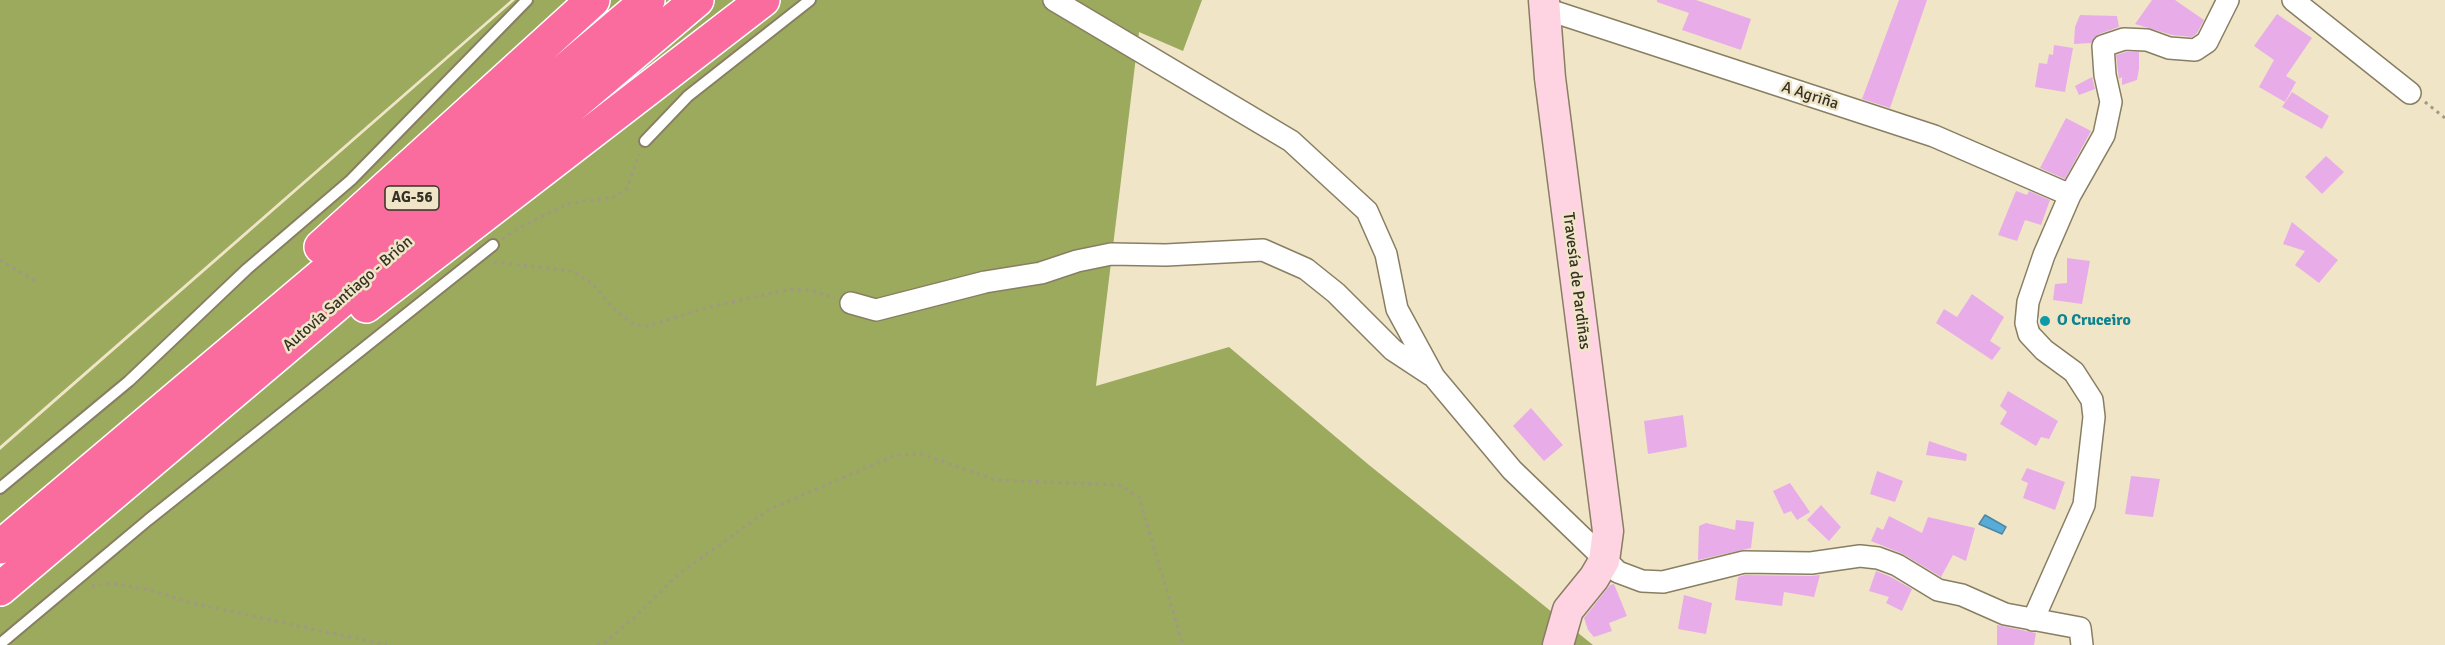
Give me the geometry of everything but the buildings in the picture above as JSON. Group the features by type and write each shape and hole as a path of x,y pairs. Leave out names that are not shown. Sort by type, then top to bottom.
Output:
{"highway":[{"path":"177,399 201,358 593,0"},
{"name":"Autovía Santiago - Brión","path":"0,547 648,0"},
{"name":"Autovía Santiago - Brión","path":"0,589 697,0"},
{"path":"227,398 299,359 763,0"}],"street":[{"path":"1054,0 1291,141 1367,211 1386,254 1397,309 1434,377 1512,470 1618,573 1642,581 1663,582 1744,562 1810,563 1860,556 1878,558 1897,565 1938,590 1962,595 2005,614 2080,628 2082,645"},
{"path":"2033,620 2084,505 2094,417 2087,389 2074,372 2044,350 2029,334 2025,323 2028,303 2044,255 2070,195 2104,135 2111,102 2105,75 2103,46 2124,39 2147,40 2169,48 2195,50 2207,42 2228,0"},
{"path":"2293,0 2410,93"},
{"name":"A Agriña","path":"1544,6 1558,13 1934,136 2070,195"},
{"name":"Travesía de Pardiñas","path":"1544,6 1550,78 1607,518 1608,541 1604,561"},
{"path":"851,303 876,310 985,282 1041,273 1077,261 1111,254 1166,255 1263,250 1306,269 1336,293 1393,350 1434,377"},
{"path":"1558,645 1568,610 1594,578 1604,561"}],"lane":[{"path":"0,488 129,381 248,269 351,180 527,0"},
{"path":"645,141 688,96 810,0"},
{"path":"0,644 251,438 493,245"}],"path":[{"path":"2410,93 2430,105 2445,118"},
{"path":"493,245 523,226 567,204 613,197 626,190 645,141"},
{"path":"480,256 487,261 572,271 593,284 612,307 633,324 648,326 709,307 791,289 813,291 851,303"},
{"path":"0,260 36,281"},
{"path":"597,645 606,642 680,573 770,509 896,455 921,454 996,480 1119,485 1139,497 1184,645"},
{"path":"66,589 112,583 285,625 387,645"}],"green space":[{"path":"0,0 511,0 0,446"},
{"path":"515,0 1202,0 1183,51 1139,32 1096,386 1229,347 1369,465 1593,645 0,645 0,450"}],"water":[{"path":"1985,515 2006,527 2002,534 1979,524"}],"place":[{"name":"O Cruceiro","path":"2045,321"}]}
